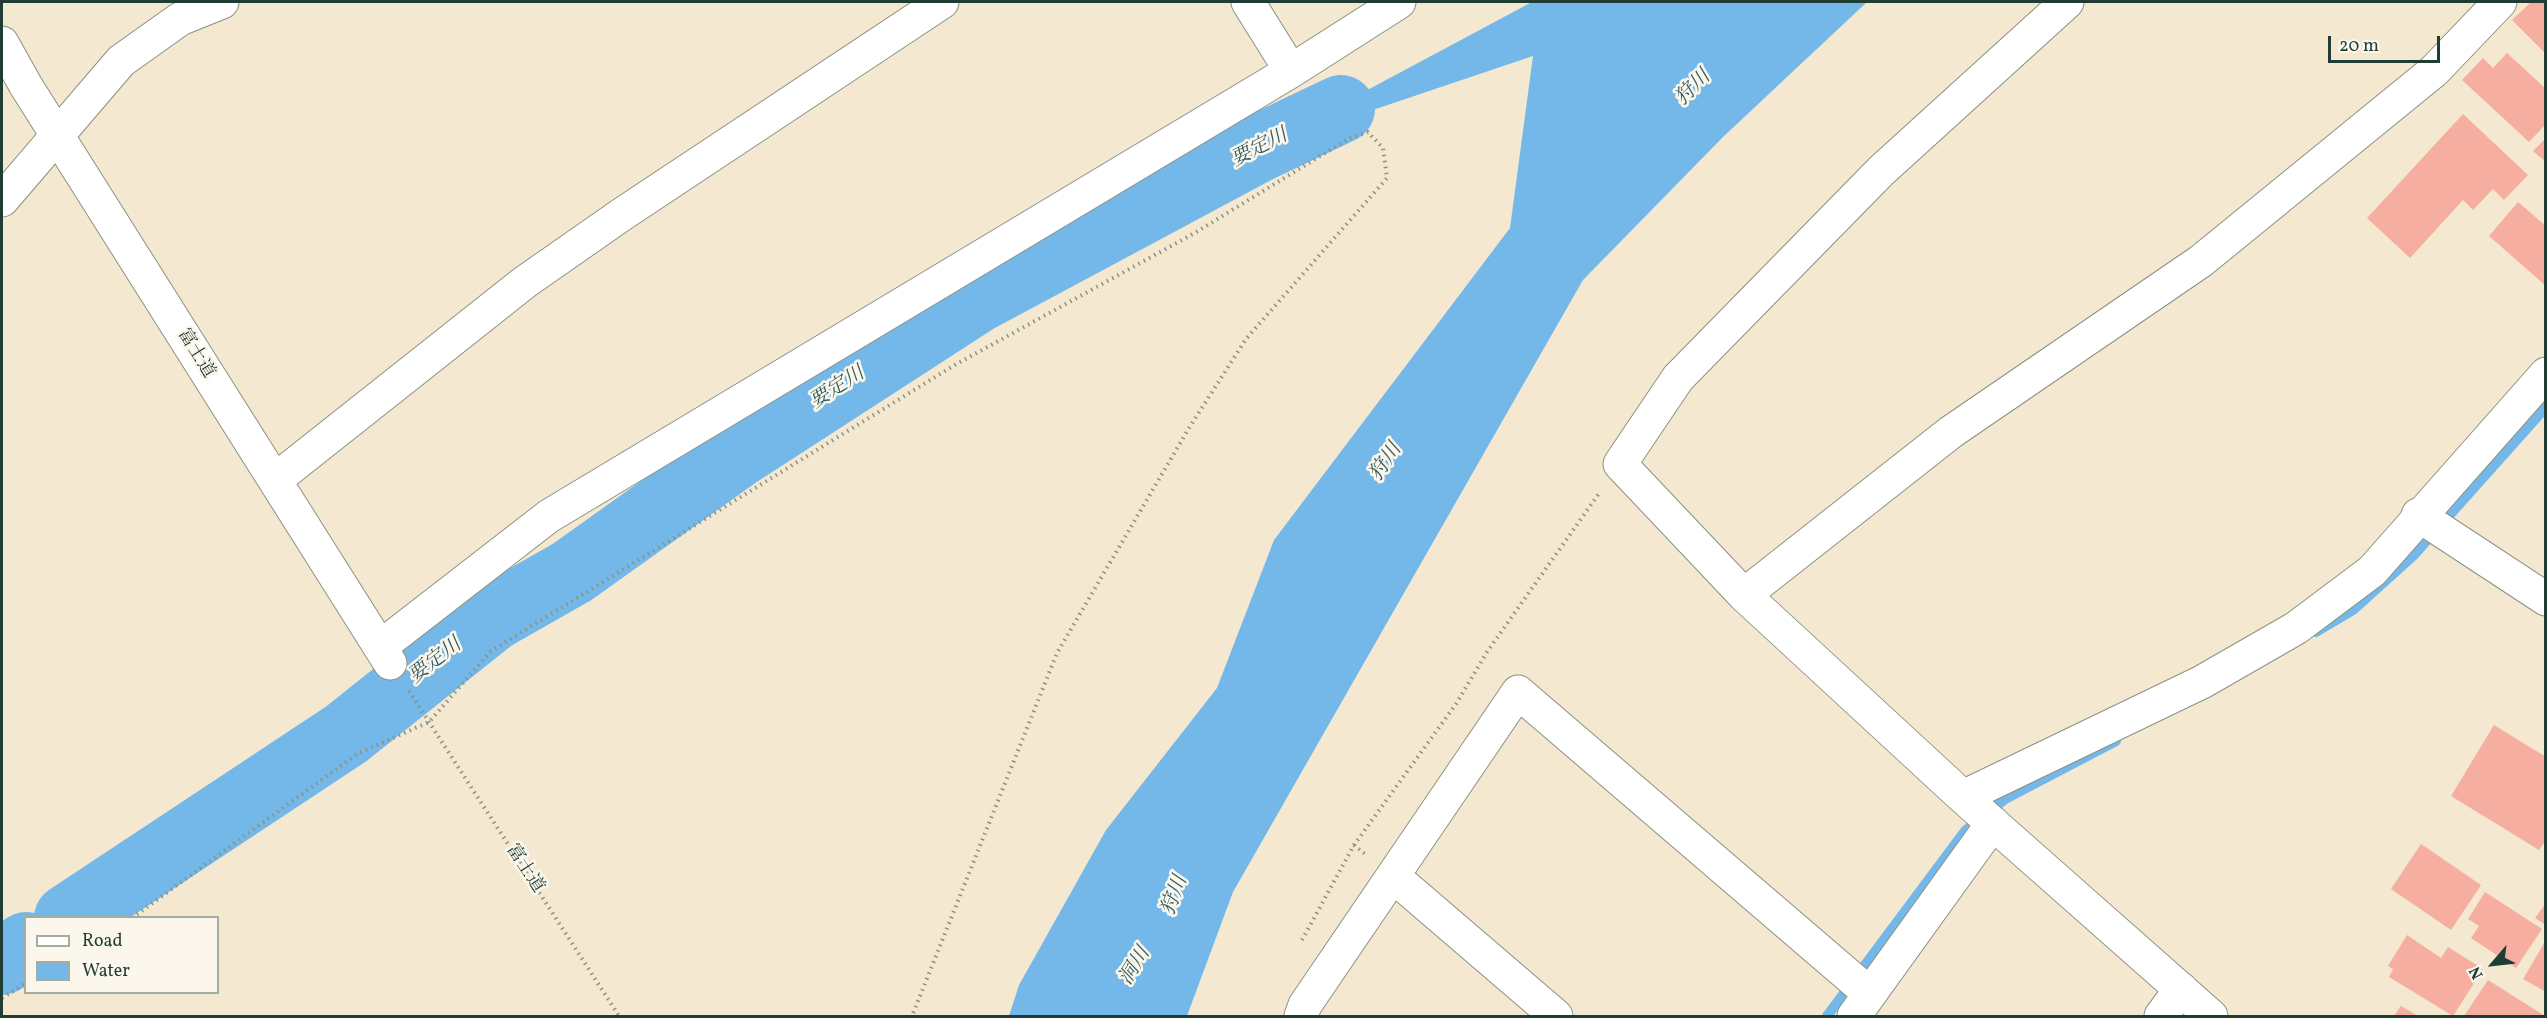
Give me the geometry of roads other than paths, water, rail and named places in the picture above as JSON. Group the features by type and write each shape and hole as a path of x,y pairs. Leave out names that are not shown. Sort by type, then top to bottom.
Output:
{"street":[{"path":"2,200 56,133 121,60 180,19 222,2"},
{"path":"275,480 525,282 621,215 942,2"},
{"path":"1248,2 1291,71 1399,2"},
{"path":"2067,2 1881,171 1678,378 1620,464 1744,595 1963,797 2211,1017"},
{"path":"1744,595 1951,432 2210,254 2434,71 2500,2"},
{"name":"富士道","path":"2,43 14,91 56,133 385,655 549,516 1291,71"},
{"path":"1963,797 2202,682 2296,628 2372,572 2418,515 2546,374"},
{"path":"2418,515 2546,599"},
{"path":"1301,1017 1305,1005 1518,692 1862,1005 1993,823"},
{"path":"1394,877 1556,1017"},
{"path":"2161,1017 2181,989"}],"water":[{"path":"1532,2 1867,2 1723,137 1583,280 1233,892 1187,1016 1009,1016 1019,985 1106,830 1217,688 1274,540 1510,228 1533,56 1257,149"}],"waterway":[{"name":"要定川","path":"71,916 346,734 493,617 572,572 736,455 977,299 1257,149 1341,109"},
{"path":"2316,632 2353,610 2414,555 2546,407"},
{"path":"1827,1016 1965,831 2005,799 2116,741"},
{"name":"要定川","path":"2,961 24,947"}],"water label":[{"name":"狩川","path":"1694,89"},
{"name":"狩川","path":"1387,463"},
{"name":"狩川","path":"1176,896"},
{"name":"洞川","path":"1136,967"}]}
